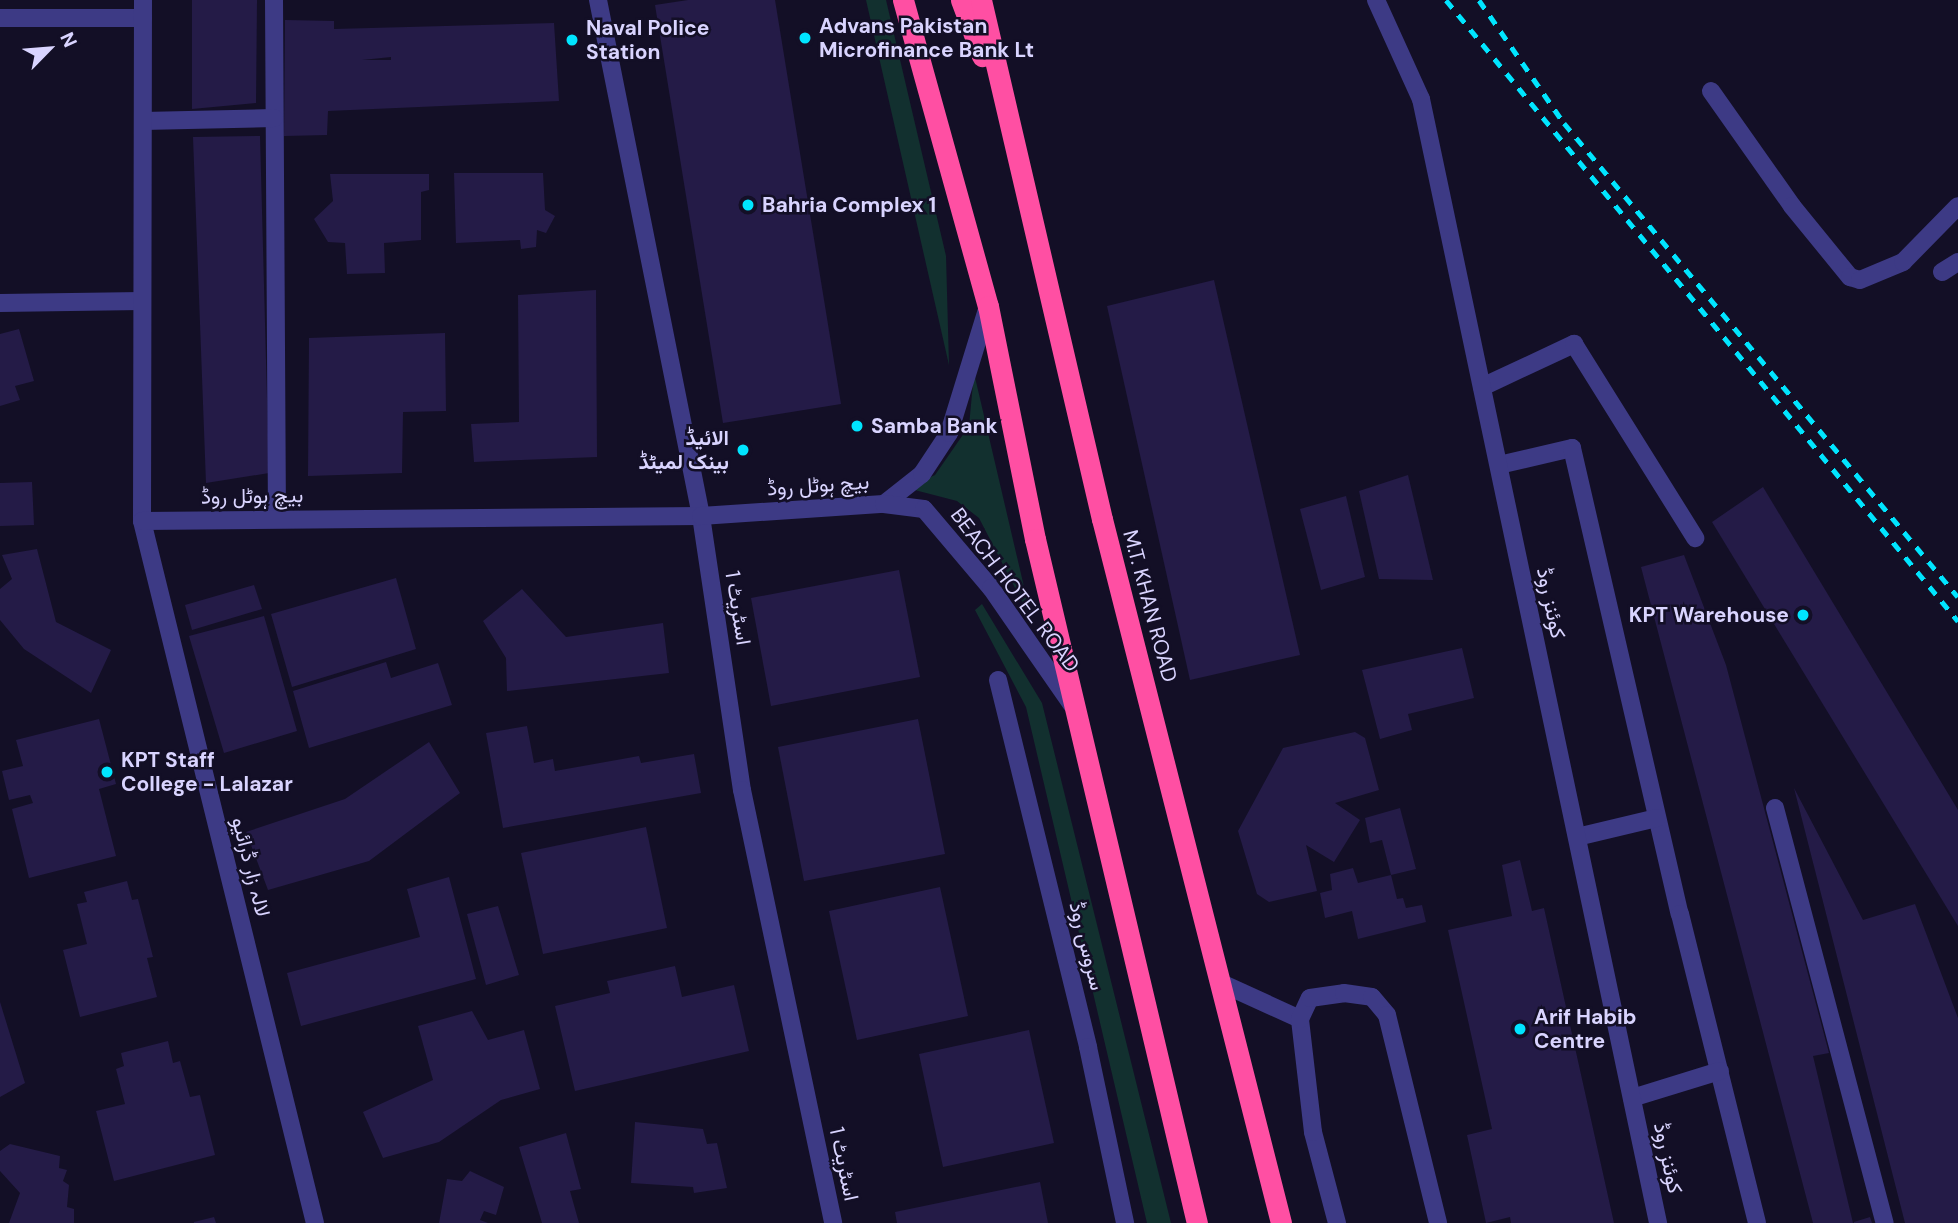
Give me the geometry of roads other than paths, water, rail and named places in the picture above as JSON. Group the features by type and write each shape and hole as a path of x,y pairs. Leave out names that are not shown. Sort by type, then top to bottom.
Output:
{"highway":[{"path":"903,0 988,306 1035,540 1079,716 1197,1223"},
{"path":"961,0 1007,109"},
{"name":"M.T. KHAN ROAD","path":"981,0 1102,519 1281,1223"}],"street":[{"path":"274,0 277,517"},
{"name":"کوئنز روڈ","path":"1376,0 1421,99 1658,1223"},
{"name":"اسٹریٹ 1","path":"601,1 701,516 742,790 833,1223"},
{"path":"0,18 143,9 142,521"},
{"path":"1711,92 1791,206 1850,277 1860,280 1903,262 1958,206"},
{"path":"143,121 274,118"},
{"path":"1942,272 1958,262"},
{"path":"0,303 142,301"},
{"path":"884,504 922,474 949,433 988,306"},
{"path":"1482,387 1574,344 1695,538"},
{"path":"1499,465 1572,448 1657,818 1757,1223"},
{"name":"بیچ ہوٹل روڈ","path":"142,521 277,517 701,516 884,504"},
{"name":"BEACH HOTEL ROAD","path":"884,504 924,509 998,598 1079,716"},
{"name":"لالہ زار ڈرائیو","path":"142,521 315,1223"},
{"name":"سروس روڈ","path":"998,680 1088,1047 1125,1223"},
{"path":"1775,808 1885,1223"},
{"path":"1577,837 1657,818"},
{"path":"1221,983 1300,1019"},
{"path":"1337,1223 1314,1132 1300,1019 1310,998 1344,993 1372,997 1387,1015 1438,1223"},
{"path":"1632,1098 1720,1071"}],"railway":[{"path":"1446,0 1958,621"},
{"path":"1479,0 1564,123 1958,597"}],"place":[{"name":"Advans Pakistan Microfinance Bank Lt","path":"805,38"},
{"name":"Naval Police Station","path":"572,40"},
{"name":"Bahria Complex 1","path":"748,205"},
{"name":"Samba Bank","path":"857,426"},
{"name":"الائیڈ بینک لمیٹڈ","path":"743,450"},
{"name":"KPT Warehouse","path":"1803,615"},
{"name":"KPT Staff College - Lalazar","path":"107,772"},
{"name":"Arif Habib Centre","path":"1520,1029"}]}
